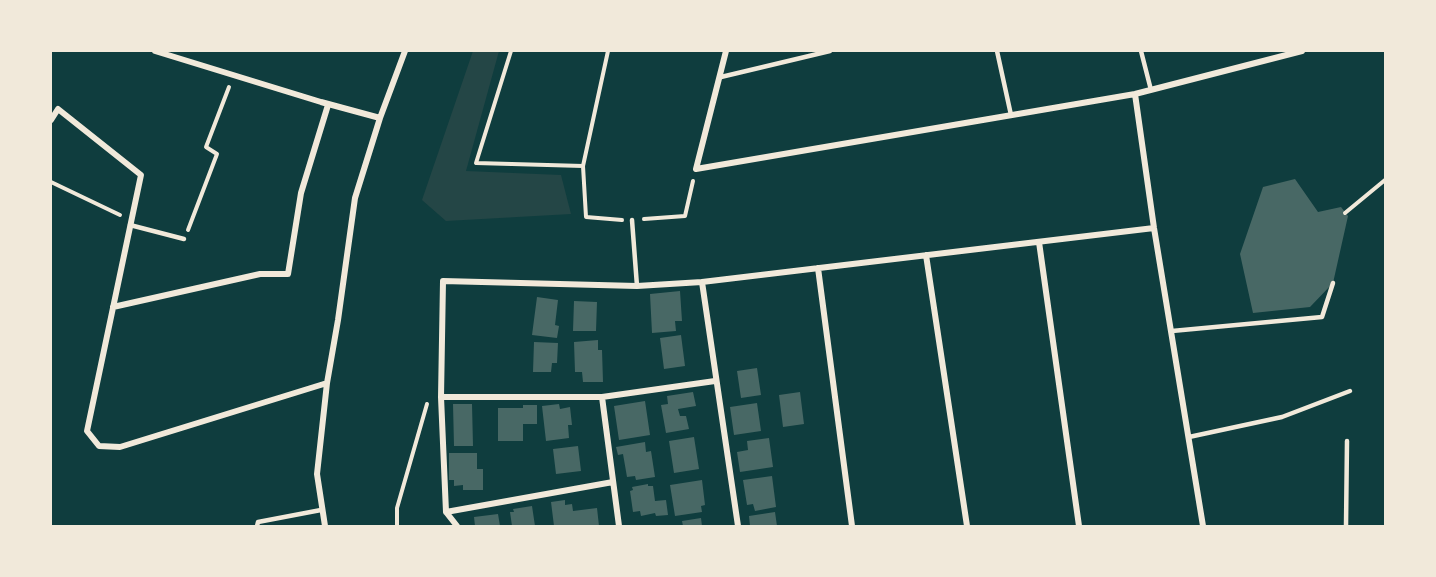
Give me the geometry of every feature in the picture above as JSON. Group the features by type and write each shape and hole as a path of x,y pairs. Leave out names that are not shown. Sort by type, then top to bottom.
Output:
{"street":[{"path":"154,51 328,105 380,118"},
{"path":"325,526 317,474 327,383 355,198 380,118 405,51"},
{"path":"726,51 696,169 1135,94 1302,51"},
{"path":"1135,94 1154,228 1203,526"},
{"path":"113,307 260,274 288,274 301,193 328,105"},
{"path":"51,120 58,109 141,175 87,431 99,446 120,447 327,383"},
{"path":"457,526 446,512 441,397 443,282 637,286 702,282 1154,228"},
{"path":"1039,242 1079,526"},
{"path":"926,255 967,526"},
{"path":"818,268 852,526"},
{"path":"702,282 738,526"},
{"path":"441,397 602,397 716,381"},
{"path":"602,397 619,526"},
{"path":"446,512 613,482"}],"lane":[{"path":"721,77 830,51"},
{"path":"998,51 1011,115"},
{"path":"1141,51 1151,90"},
{"path":"632,220 637,286"},
{"path":"131,223 184,239"},
{"path":"1172,331 1322,317 1332,283"},
{"path":"1189,437 1282,417 1350,391"},
{"path":"1346,526 1347,441"},
{"path":"257,526 258,522 321,510"}],"path":[{"path":"511,51 476,163 583,166"},
{"path":"608,51 583,166 586,217 632,220 685,216 696,169"},
{"path":"184,239 217,154 206,147 233,75"},
{"path":"1345,213 1385,180"},
{"path":"51,182 131,223"},
{"path":"1377,186 1385,188"},
{"path":"397,526 397,508 428,400 441,385"}],"shaded area":[{"path":"473,51 499,51 466,171 561,175 571,214 446,221 422,200"}],"building":[{"path":"1295,179 1318,212 1341,207 1348,216 1333,283 1310,307 1253,313 1240,254 1263,187"},
{"path":"680,291 682,321 675,321 676,331 652,333 650,294"},
{"path":"537,297 558,300 555,325 559,326 557,338 532,335"},
{"path":"574,301 597,302 596,331 573,331"},
{"path":"681,335 685,366 664,369 660,338"},
{"path":"598,340 598,350 602,350 603,382 583,382 582,372 575,372 574,342"},
{"path":"534,342 558,343 557,363 552,363 551,372 533,372"},
{"path":"757,368 761,395 741,398 737,371"},
{"path":"693,392 696,406 678,409 680,416 686,416 689,429 666,433 661,405 668,404 667,396"},
{"path":"800,392 804,424 783,427 779,395"},
{"path":"645,401 650,435 619,440 614,406"},
{"path":"757,403 761,431 734,435 730,407"},
{"path":"453,404 472,404 473,446 454,446"},
{"path":"559,404 560,409 570,407 572,425 568,425 569,438 546,441 542,406"},
{"path":"523,405 537,405 537,424 523,424 523,441 498,441 498,408 523,408"},
{"path":"694,437 699,469 674,473 669,441"},
{"path":"769,438 773,467 740,472 737,452 748,450 747,441"},
{"path":"645,442 646,452 651,451 655,477 636,480 635,476 627,477 623,454 618,455 616,447"},
{"path":"578,446 581,471 556,474 553,449"},
{"path":"449,453 477,453 477,469 483,469 483,490 463,490 463,485 454,486 454,480 449,480"},
{"path":"772,476 776,507 755,511 753,504 747,505 743,480"},
{"path":"702,480 705,505 701,506 702,512 675,516 670,485"},
{"path":"648,484 648,486 653,486 655,501 666,500 668,515 656,516 655,513 641,516 640,511 633,512 630,491 633,490 632,487"},
{"path":"565,500 565,505 572,504 573,511 597,508 599,526 554,526 551,502"},
{"path":"532,506 535,526 512,526 510,512 514,512 513,509"},
{"path":"775,512 777,526 750,526 749,516"},
{"path":"498,514 500,526 475,526 474,517"},
{"path":"701,518 702,526 683,526 682,521"}]}
